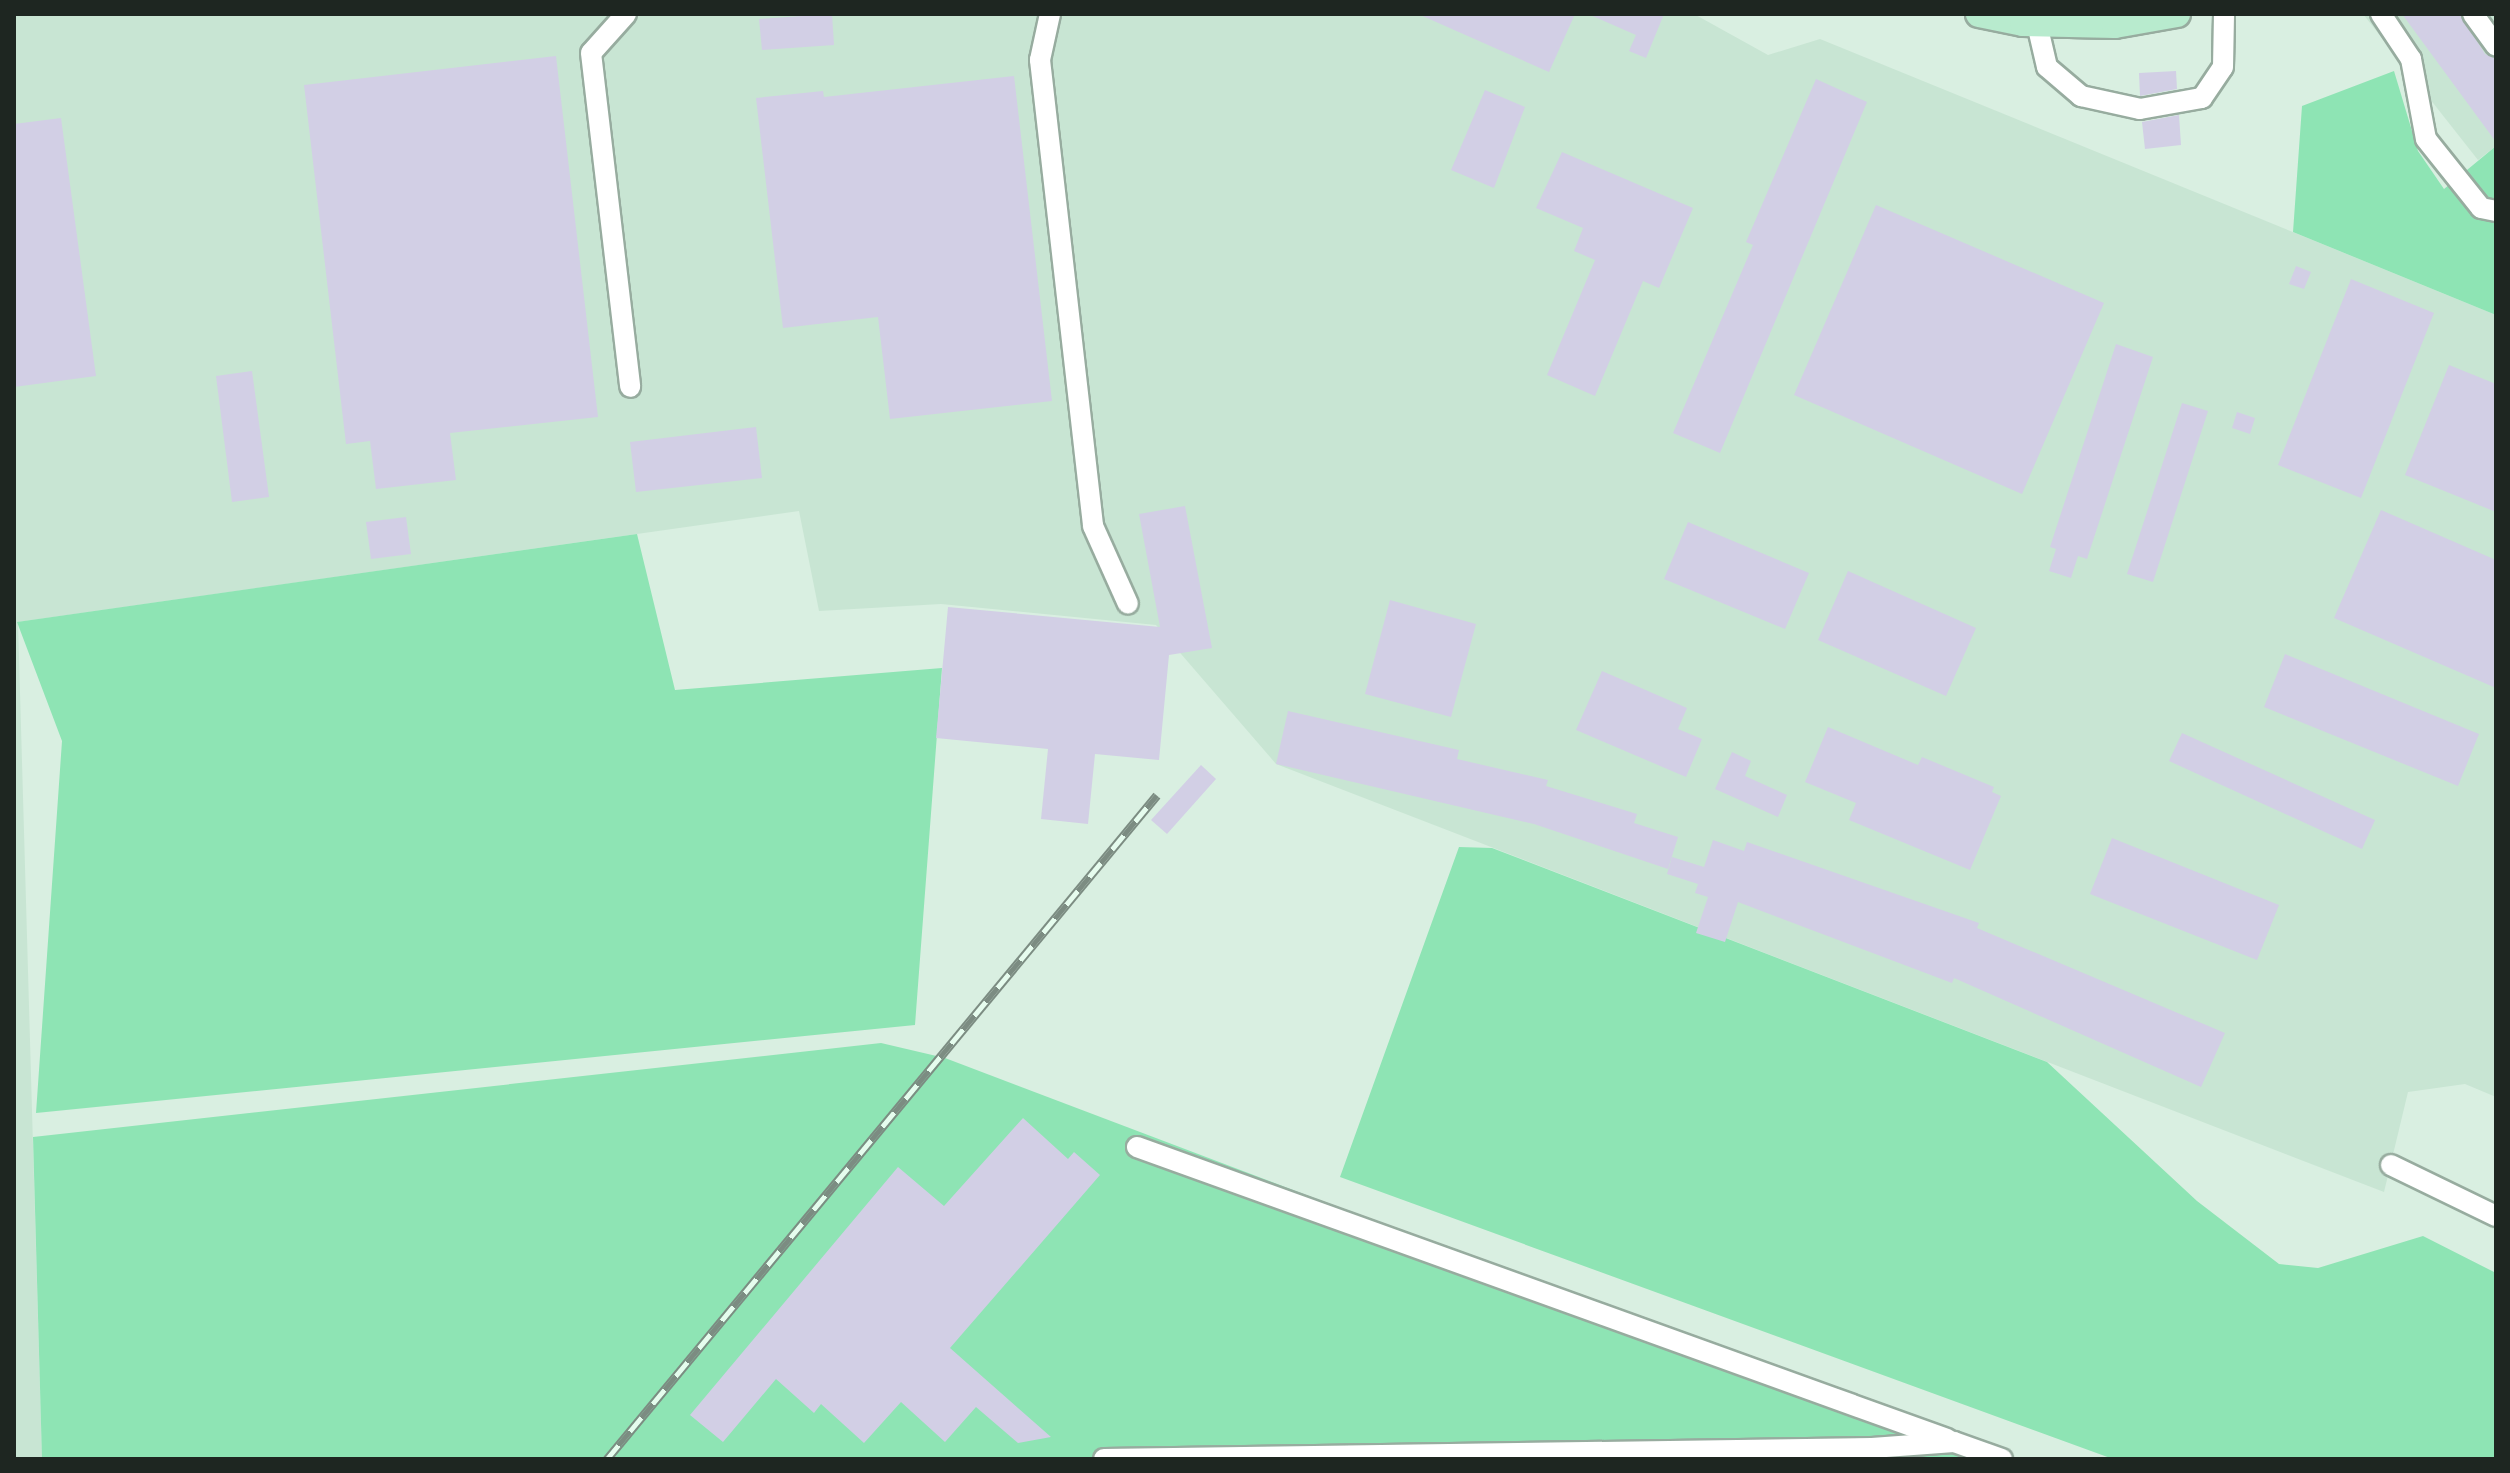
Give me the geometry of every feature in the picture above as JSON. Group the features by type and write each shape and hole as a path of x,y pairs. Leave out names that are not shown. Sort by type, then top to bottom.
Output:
{"main road":[{"path":"1979,14 2037,24 2115,25 2146,17 2177,14"}],"street":[{"path":"626,14 591,53 630,387"},
{"path":"1050,14 1040,60 1093,526 1128,604"},
{"path":"2037,24 2047,67 2081,96 2140,109 2202,98 2223,67 2224,14"},
{"path":"2381,14 2411,59 2426,139 2481,208 2496,211"},
{"path":"2473,14 2496,46"},
{"path":"1137,1147 2002,1459"},
{"path":"2391,1165 2496,1216"},
{"path":"1104,1459 1872,1448 1954,1442"}],"shaded area":[{"path":"14,14 1694,14 1768,55 1820,39 2496,315 2496,1097 2465,1084 2408,1092 2384,1192 1276,764 1156,625 941,604 819,611 799,511 18,622 42,1459 14,1459"},
{"path":"2363,14 2496,14 2496,146 2478,160"}],"green space":[{"path":"2394,71 2418,151 2444,189 2496,146 2496,315 2293,232 2302,106"},
{"path":"637,534 675,690 942,668 915,1025 36,1113 62,741 17,622"},
{"path":"1459,847 1492,848 2047,1062 2197,1201 2279,1264 2318,1268 2423,1236 2496,1273 2496,1459 2113,1459 1340,1177"},
{"path":"881,1043 945,1058 2002,1459 42,1459 33,1137"}],"building":[{"path":"832,14 834,45 762,50 759,19"},
{"path":"1418,14 1575,14 1549,72"},
{"path":"1588,14 1664,14 1646,58 1629,51 1636,35"},
{"path":"2402,14 2460,14 2485,54 2496,59 2496,142"},
{"path":"556,56 598,417 450,433 456,480 376,489 370,441 346,444 304,85"},
{"path":"2176,71 2177,89 2140,96 2139,73"},
{"path":"1014,76 1052,401 890,419 878,317 783,328 756,98 823,91 824,97"},
{"path":"1816,79 1867,102 1720,453 1673,433 1753,245 1746,242"},
{"path":"1485,90 1525,107 1494,188 1451,170"},
{"path":"2179,115 2181,145 2145,149 2142,122"},
{"path":"61,118 96,376 14,387 14,124"},
{"path":"1562,152 1693,208 1659,288 1643,281 1595,396 1547,375 1595,260 1574,251 1583,228 1536,208"},
{"path":"1876,205 2104,303 2022,494 1794,395"},
{"path":"2296,266 2311,272 2304,289 2289,284"},
{"path":"2351,279 2434,313 2361,498 2278,465"},
{"path":"2116,344 2153,357 2087,559 2078,556 2071,578 2049,571 2056,549 2050,547"},
{"path":"2449,365 2496,384 2496,512 2405,475"},
{"path":"252,371 269,497 232,502 216,376"},
{"path":"2182,403 2208,411 2153,582 2127,574"},
{"path":"2237,412 2255,418 2250,434 2232,428"},
{"path":"756,427 762,478 636,492 630,442"},
{"path":"1185,506 1212,648 1169,655 1159,760 1095,754 1088,824 1041,819 1048,749 936,738 948,607 1160,627 1139,514"},
{"path":"2381,510 2496,560 2496,688 2334,618"},
{"path":"406,517 411,554 371,559 366,522"},
{"path":"1688,522 1809,573 1785,629 1664,579"},
{"path":"1848,571 1976,628 1946,696 1818,640"},
{"path":"1390,600 1476,624 1451,717 1365,694"},
{"path":"2285,654 2479,734 2458,786 2264,707"},
{"path":"1602,671 1687,708 1678,729 1702,739 1686,777 1576,730"},
{"path":"1288,711 1459,750 1457,759 1548,780 1546,786 1637,814 1634,823 1678,837 1668,869 1534,824 1276,764"},
{"path":"1828,727 1918,765 1922,757 1994,787 1992,792 2001,796 1970,870 1849,820 1856,803 1805,782"},
{"path":"2182,733 2375,820 2362,849 2169,761"},
{"path":"1732,752 1751,761 1745,776 1787,795 1778,817 1715,789"},
{"path":"1201,765 1216,779 1167,834 1151,820"},
{"path":"2112,838 2279,905 2257,960 2090,894"},
{"path":"1713,840 1744,851 1747,842 1979,923 1977,928 2225,1033 2201,1087 1954,978 1952,983 1738,902 1725,942 1696,933 1708,897 1695,893 1698,884 1667,874 1672,857 1704,867"},
{"path":"1023,1118 1068,1159 1074,1152 1100,1175 950,1348 1051,1437 1018,1443 976,1407 945,1442 901,1402 864,1443 821,1404 814,1413 776,1379 723,1442 690,1415 898,1167 944,1206"}],"railway":[{"path":"607,1459 1157,795"}]}
